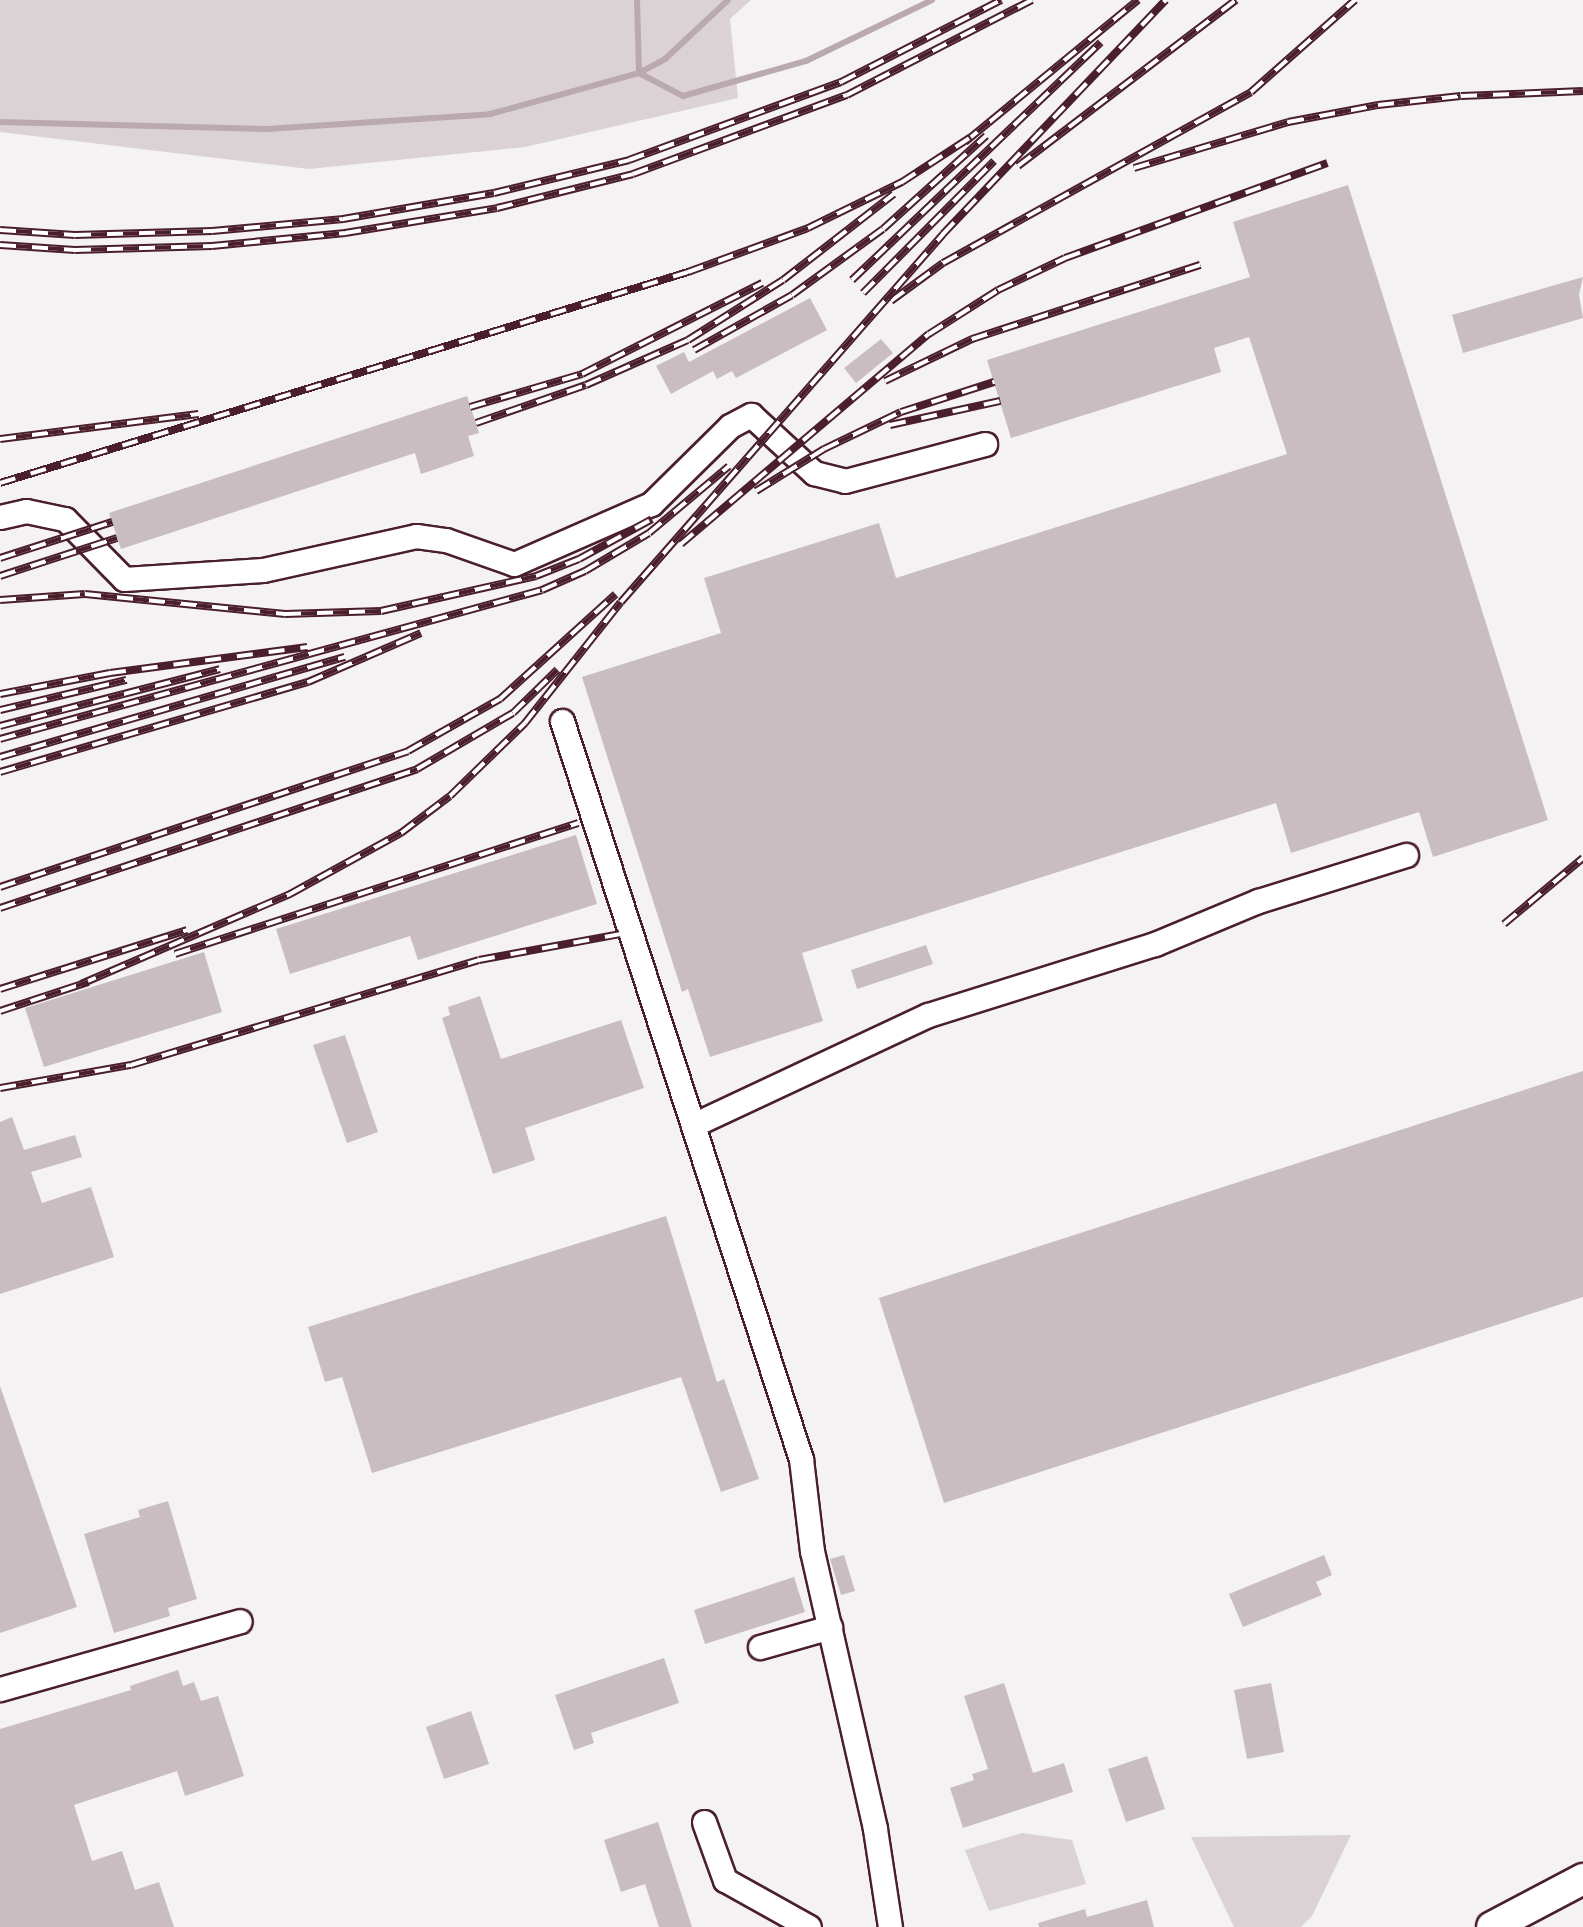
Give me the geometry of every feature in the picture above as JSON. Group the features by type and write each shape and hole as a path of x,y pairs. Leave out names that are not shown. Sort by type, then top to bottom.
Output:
{"main road":[{"path":"1492,1927 1583,1878"}],"street":[{"path":"0,517 26,511 65,519 124,579 263,570 416,536 446,540 514,564 651,504 730,426 751,415 814,474 845,481 985,444"},
{"path":"562,721 801,1459 813,1551 875,1829 891,1927"},
{"path":"693,1125 928,1014 1155,944 1258,901 1406,855"},
{"path":"0,1689 240,1622"},
{"path":"760,1647 830,1627"},
{"path":"704,1822 724,1880 809,1927"}],"shaded area":[{"path":"0,0 751,0 730,19 738,98 525,147 309,169 0,132"},
{"path":"1022,1833 1072,1840 1086,1884 989,1911 965,1850"},
{"path":"1351,1835 1312,1916 1301,1927 1234,1927 1191,1837"}],"building":[{"path":"1348,185 1548,820 1433,857 1419,812 1291,853 1276,803 802,953 823,1021 710,1057 688,989 682,992 582,677 721,633 704,578 879,523 896,578 1287,454 1249,337 1214,348 1221,372 1011,438 987,360 1250,277 1233,222"},
{"path":"1583,277 1579,295 1583,318 1463,353 1452,315"},
{"path":"810,298 827,330 736,378 732,371 717,379 713,371 671,394 656,366 684,352 689,362"},
{"path":"881,339 893,353 856,383 844,368"},
{"path":"467,396 479,433 468,436 474,456 421,474 415,453 121,549 109,513"},
{"path":"576,835 597,904 418,960 410,936 290,974 276,929"},
{"path":"926,945 933,964 857,989 851,970"},
{"path":"204,952 222,1012 44,1067 25,1008"},
{"path":"480,996 501,1059 621,1020 644,1088 525,1128 535,1160 493,1174 442,1018 450,1015 448,1007"},
{"path":"345,1035 378,1132 347,1143 313,1045"},
{"path":"1583,1071 1583,1297 944,1503 879,1298"},
{"path":"12,1117 24,1150 75,1135 82,1157 31,1172 42,1203 91,1187 114,1257 0,1294 0,1122"},
{"path":"666,1216 717,1382 724,1379 759,1479 721,1492 681,1377 372,1473 342,1377 325,1382 308,1327"},
{"path":"0,1386 77,1607 0,1633"},
{"path":"168,1501 197,1599 168,1608 170,1616 114,1633 84,1534 140,1517 138,1510"},
{"path":"844,1555 855,1591 841,1595 830,1559"},
{"path":"1324,1555 1332,1575 1316,1582 1322,1595 1243,1627 1229,1594"},
{"path":"794,1577 805,1612 705,1644 694,1610"},
{"path":"664,1658 679,1703 591,1733 594,1743 574,1750 555,1695"},
{"path":"178,1670 183,1686 194,1682 201,1701 218,1696 244,1776 185,1796 177,1771 74,1805 92,1861 122,1851 135,1890 159,1882 174,1927 0,1927 0,1729 131,1690 130,1686"},
{"path":"1004,1683 1033,1773 1064,1763 1073,1792 963,1828 950,1788 974,1780 972,1774 988,1769 964,1696"},
{"path":"1271,1683 1284,1752 1247,1759 1234,1690"},
{"path":"471,1711 489,1764 444,1779 426,1727"},
{"path":"1147,1756 1165,1809 1126,1822 1108,1769"},
{"path":"658,1822 692,1927 659,1927 645,1884 621,1892 604,1840"},
{"path":"1147,1900 1154,1927 1039,1927 1038,1923 1085,1909 1087,1917"}],"waterway":[{"path":"637,0 639,73 683,96 806,61 932,0"},
{"path":"0,122 267,129 490,114 639,73 665,59 728,0"}],"railway":[{"path":"0,230 75,235 212,231 343,219 494,193 629,160 841,82 1001,0"},
{"path":"0,245 75,250 212,246 345,233 497,208 633,174 847,95 1032,0"},
{"path":"965,142 1138,0"},
{"path":"81,984 290,894 401,833 450,796 525,723 621,602 943,234 1166,0"},
{"path":"1018,166 1236,0"},
{"path":"891,301 943,263 1251,92 1355,0"},
{"path":"852,280 1101,42"},
{"path":"1134,168 1288,122 1378,105 1461,96 1583,91"},
{"path":"694,350 792,295 883,229 986,136"},
{"path":"0,483 688,272 808,228 902,182 971,137"},
{"path":"863,293 994,161"},
{"path":"681,544 929,334 998,290 1065,258 1327,163"},
{"path":"476,423 586,385 688,340 783,280 894,194"},
{"path":"885,381 972,339 1200,265"},
{"path":"470,407 582,374 762,283"},
{"path":"756,491 824,449 901,412 994,382"},
{"path":"890,425 1000,401"},
{"path":"0,439 198,414"},
{"path":"0,739 542,590 585,571 649,533 729,466"},
{"path":"0,600 85,594 285,614 381,611 536,576 579,559 652,519"},
{"path":"0,558 112,522"},
{"path":"0,576 117,538"},
{"path":"0,887 408,751 500,699 616,594"},
{"path":"0,772 308,682 421,633"},
{"path":"0,694 110,673 307,647"},
{"path":"0,757 345,657"},
{"path":"0,726 220,669"},
{"path":"0,908 417,769 513,713 557,670"},
{"path":"0,710 126,680"},
{"path":"175,954 578,823"},
{"path":"1504,924 1583,858"},
{"path":"0,989 187,930"},
{"path":"0,1088 131,1065 479,960 620,934"},
{"path":"0,1011 88,982"}]}
